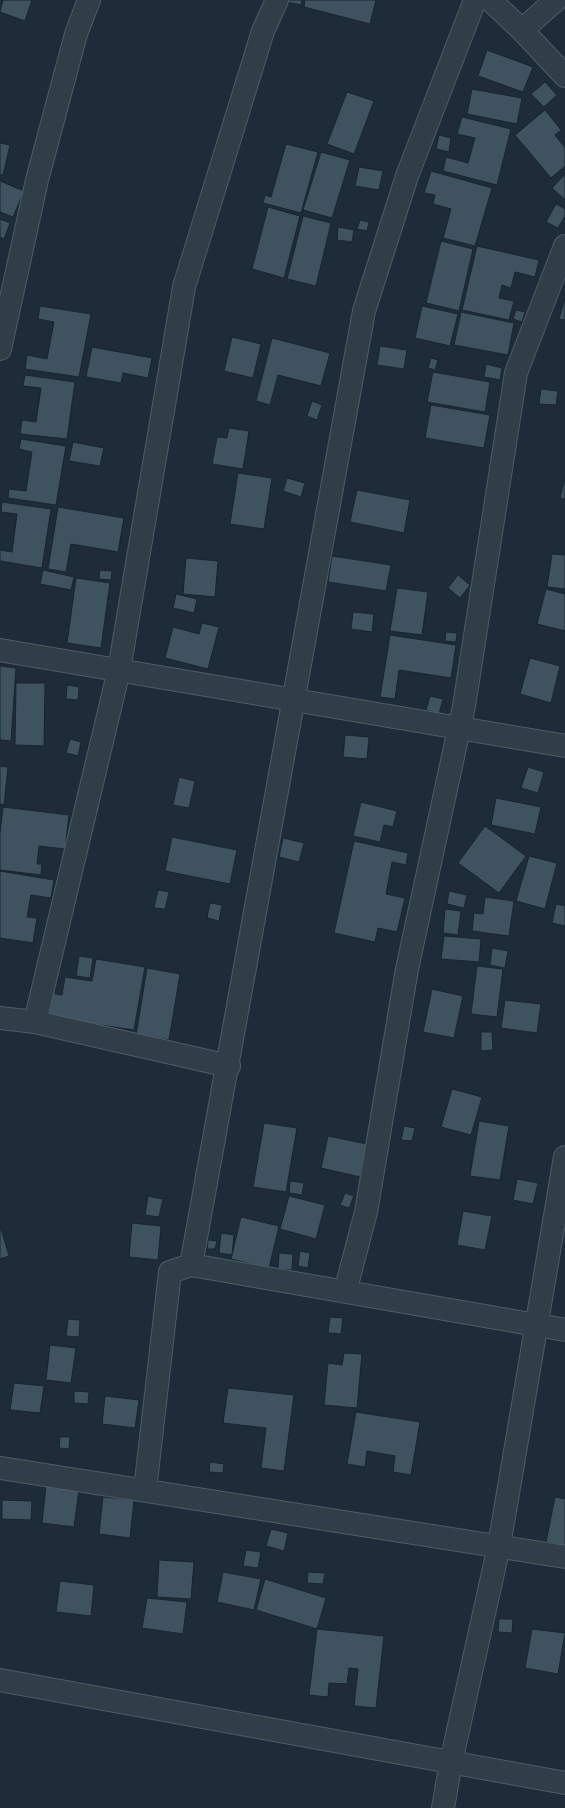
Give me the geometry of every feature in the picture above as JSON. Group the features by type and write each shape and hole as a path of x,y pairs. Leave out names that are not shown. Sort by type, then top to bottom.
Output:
{"street":[{"path":"0,349 37,180 76,34 89,0"},
{"path":"35,1022 119,670 184,287 263,31 277,0"},
{"path":"191,1265 229,1066 364,311 407,176 476,0"},
{"path":"490,0 522,30 565,76"},
{"path":"522,30 556,0"},
{"path":"345,1292 366,1212 407,969 466,691 516,374 565,246"},
{"path":"0,650 565,746"},
{"path":"0,1018 35,1022 229,1066"},
{"path":"443,1808 450,1762 499,1546 538,1326 565,1157"},
{"path":"145,1490 170,1272 191,1265 565,1330"},
{"path":"0,1462 145,1490 565,1557"},
{"path":"0,1680 565,1783"}],"building":[{"path":"3,0 32,0 25,21 0,12"},
{"path":"287,0 302,0 301,5 287,2"},
{"path":"305,0 376,0 370,24 304,7"},
{"path":"487,50 533,67 523,92 478,76"},
{"path":"545,82 557,95 544,107 531,94"},
{"path":"472,89 522,98 517,124 467,114"},
{"path":"347,92 374,101 354,154 327,144"},
{"path":"545,110 561,130 555,135 565,148 565,166 551,178 515,135"},
{"path":"462,117 511,129 497,185 443,171 446,157 468,163 475,138 457,134"},
{"path":"439,135 451,138 449,152 436,149"},
{"path":"0,143 10,145 3,175 0,175"},
{"path":"286,144 318,152 301,213 263,203 265,195 271,197"},
{"path":"321,152 350,160 332,218 303,210"},
{"path":"359,167 383,171 379,190 355,186"},
{"path":"431,171 492,188 475,246 443,238 451,209 433,204 435,195 424,193"},
{"path":"565,174 565,200 552,188"},
{"path":"0,181 24,191 13,217 0,212"},
{"path":"556,204 565,209 565,216 558,228 546,222"},
{"path":"268,207 300,216 284,278 252,269"},
{"path":"303,216 331,223 316,286 287,279"},
{"path":"0,219 10,223 4,239 0,237"},
{"path":"360,220 369,222 367,231 357,229"},
{"path":"338,227 354,230 352,242 337,240"},
{"path":"441,241 473,249 459,311 426,303"},
{"path":"477,246 539,260 535,277 515,272 511,288 502,285 499,298 514,301 509,320 462,310"},
{"path":"565,298 565,320 559,319"},
{"path":"40,306 91,314 79,377 25,369 27,355 47,359 54,322 38,319"},
{"path":"422,306 458,314 450,346 415,338"},
{"path":"516,310 525,312 522,322 513,319"},
{"path":"461,312 514,323 508,355 454,345"},
{"path":"232,337 261,344 253,378 224,371"},
{"path":"272,338 330,353 321,386 278,375 270,405 256,401"},
{"path":"380,346 407,350 404,369 377,365"},
{"path":"92,347 152,358 148,378 123,373 121,383 86,377"},
{"path":"431,358 438,360 435,370 428,368"},
{"path":"486,364 502,368 500,380 484,377"},
{"path":"433,372 490,382 485,412 427,402"},
{"path":"25,375 75,382 67,439 20,434 22,420 36,422 41,388 23,386"},
{"path":"541,389 558,391 556,405 539,404"},
{"path":"312,401 322,405 317,420 307,416"},
{"path":"431,405 490,415 484,448 425,438"},
{"path":"229,428 249,431 243,469 212,464 217,437 227,438"},
{"path":"21,439 66,446 56,505 8,498 9,489 26,491 32,452 19,449"},
{"path":"73,442 104,448 100,466 69,461"},
{"path":"238,473 272,478 264,529 230,524"},
{"path":"565,477 565,499 560,498"},
{"path":"287,478 305,483 301,497 283,491"},
{"path":"357,490 410,500 404,533 350,522"},
{"path":"2,502 51,509 42,568 0,561 0,550 12,552 17,514 1,512"},
{"path":"58,507 124,518 118,552 71,544 66,572 48,569"},
{"path":"552,554 565,555 565,589 547,587"},
{"path":"332,556 391,565 386,591 328,582"},
{"path":"186,558 218,561 215,597 183,594"},
{"path":"43,570 74,577 71,590 40,584"},
{"path":"100,570 112,571 111,580 99,579"},
{"path":"458,575 470,585 460,598 448,588"},
{"path":"76,578 110,583 101,648 67,643"},
{"path":"397,588 428,592 422,635 390,631"},
{"path":"546,589 565,594 565,631 537,624"},
{"path":"176,594 197,599 194,613 173,608"},
{"path":"353,612 374,614 372,632 351,629"},
{"path":"202,623 219,627 208,669 165,658 173,627 199,634"},
{"path":"446,632 457,633 456,642 445,641"},
{"path":"390,635 456,645 451,678 399,670 395,699 380,697"},
{"path":"530,658 560,666 551,703 520,694"},
{"path":"0,666 16,668 11,741 0,740"},
{"path":"16,683 45,683 44,746 15,745"},
{"path":"67,685 79,687 78,700 66,699"},
{"path":"430,696 443,699 439,714 426,710"},
{"path":"345,735 369,737 367,759 343,757"},
{"path":"70,739 81,742 78,756 66,753"},
{"path":"0,766 8,767 4,805 0,804"},
{"path":"528,767 544,772 538,793 521,788"},
{"path":"179,777 195,781 189,808 173,805"},
{"path":"496,798 541,807 535,834 491,825"},
{"path":"361,802 397,811 393,827 384,825 380,842 353,836"},
{"path":"3,807 69,815 65,849 39,846 37,864 42,864 41,875 0,870 0,833"},
{"path":"485,826 526,856 499,893 458,863"},
{"path":"172,837 237,850 230,884 165,871"},
{"path":"283,838 304,843 299,862 279,857"},
{"path":"354,841 408,853 406,865 392,862 386,894 405,898 397,932 378,928 375,942 334,933"},
{"path":"529,856 557,863 545,909 516,901"},
{"path":"0,871 54,880 51,898 31,895 27,917 37,918 33,943 0,938"},
{"path":"158,890 169,892 165,909 154,908"},
{"path":"449,891 467,895 464,908 447,904"},
{"path":"485,897 514,901 509,936 472,931 474,913 483,914"},
{"path":"210,903 222,905 219,921 207,918"},
{"path":"556,904 565,906 565,926 552,923"},
{"path":"445,909 461,911 458,935 443,933"},
{"path":"444,936 481,939 479,962 441,959"},
{"path":"492,948 508,951 505,968 490,965"},
{"path":"79,956 93,958 90,978 76,976"},
{"path":"96,959 145,967 134,1030 47,1017 51,993 62,995 65,977 92,981"},
{"path":"477,966 503,969 497,1017 471,1014"},
{"path":"147,968 180,974 169,1040 136,1035"},
{"path":"432,989 463,996 454,1038 423,1032"},
{"path":"505,1000 541,1004 537,1033 501,1028"},
{"path":"481,1032 492,1032 493,1050 481,1051"},
{"path":"452,1089 482,1097 471,1135 441,1127"},
{"path":"479,1121 509,1126 500,1180 470,1176"},
{"path":"264,1123 297,1128 286,1192 253,1187"},
{"path":"404,1126 415,1128 412,1141 401,1140"},
{"path":"328,1136 367,1144 360,1177 321,1168"},
{"path":"517,1179 538,1183 533,1204 513,1200"},
{"path":"290,1181 304,1183 302,1195 289,1193"},
{"path":"345,1193 354,1196 349,1208 340,1205"},
{"path":"148,1196 163,1199 159,1217 145,1215"},
{"path":"289,1196 325,1205 316,1239 280,1229"},
{"path":"463,1211 492,1216 485,1250 457,1245"},
{"path":"241,1217 279,1226 269,1268 231,1259"},
{"path":"132,1223 161,1226 158,1260 129,1257"},
{"path":"0,1225 9,1256 0,1259"},
{"path":"221,1233 234,1235 232,1255 219,1253"},
{"path":"208,1240 217,1241 215,1249 207,1249"},
{"path":"300,1251 310,1253 308,1268 298,1266"},
{"path":"279,1253 293,1254 292,1270 278,1269"},
{"path":"330,1317 343,1318 341,1334 328,1333"},
{"path":"68,1319 80,1320 79,1337 66,1336"},
{"path":"50,1345 76,1348 71,1383 46,1380"},
{"path":"344,1353 362,1354 357,1408 324,1405 328,1363 342,1365"},
{"path":"14,1383 44,1386 40,1413 10,1410"},
{"path":"228,1388 294,1395 284,1471 261,1468 266,1428 223,1423"},
{"path":"74,1391 89,1392 88,1404 74,1403"},
{"path":"105,1396 139,1400 135,1428 102,1424"},
{"path":"356,1412 420,1422 411,1475 393,1472 395,1456 367,1451 365,1467 347,1464"},
{"path":"60,1437 70,1437 69,1449 59,1448"},
{"path":"210,1462 224,1464 223,1473 209,1472"},
{"path":"46,1485 79,1490 74,1527 42,1523"},
{"path":"103,1497 134,1500 130,1538 99,1534"},
{"path":"555,1497 565,1499 565,1546 546,1542"},
{"path":"2,1500 32,1501 31,1520 2,1519"},
{"path":"271,1529 288,1533 284,1551 266,1546"},
{"path":"246,1550 261,1552 258,1568 243,1566"},
{"path":"159,1560 194,1562 191,1599 157,1597"},
{"path":"223,1572 261,1579 254,1610 217,1602"},
{"path":"308,1572 325,1573 323,1584 307,1583"},
{"path":"265,1579 326,1598 317,1629 256,1610"},
{"path":"60,1581 94,1585 91,1616 56,1612"},
{"path":"147,1598 187,1602 183,1634 142,1628"},
{"path":"499,1619 513,1619 512,1633 498,1632"},
{"path":"317,1629 384,1636 376,1708 354,1706 358,1669 349,1668 347,1684 329,1683 328,1697 309,1695"},
{"path":"532,1629 565,1633 558,1674 525,1668"}]}
